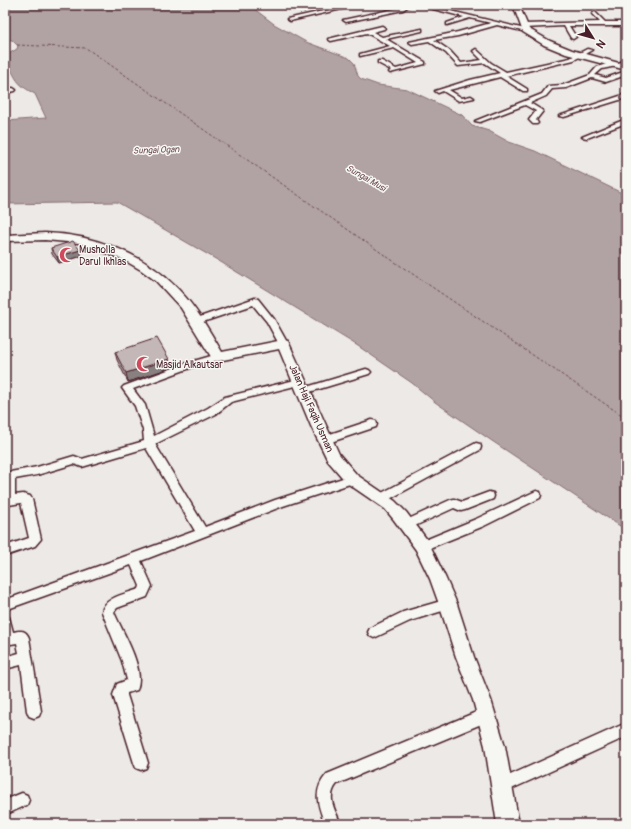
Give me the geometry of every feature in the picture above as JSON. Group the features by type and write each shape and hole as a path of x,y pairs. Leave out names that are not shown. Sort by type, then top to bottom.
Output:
{"street":[{"path":"290,20 358,5"},
{"path":"346,20 400,9 408,5"},
{"path":"420,5 496,24 525,28 604,23 626,24"},
{"path":"551,7 517,6 525,28 547,43 579,55 619,66"},
{"path":"334,10 346,17 346,20 352,24"},
{"path":"595,14 604,23"},
{"path":"449,24 469,17"},
{"path":"412,42 458,34 496,24"},
{"path":"566,25 573,37"},
{"path":"359,28 424,62 394,71 380,62"},
{"path":"331,39 382,28"},
{"path":"381,39 420,30"},
{"path":"434,38 462,65 486,61"},
{"path":"362,55 393,47"},
{"path":"438,91 572,59 589,50"},
{"path":"476,51 503,75 525,90"},
{"path":"478,120 544,95 550,87 564,87 592,76 599,70 599,68 619,66 626,62"},
{"path":"592,76 606,80 626,73"},
{"path":"5,91 13,90"},
{"path":"445,90 461,100 471,98"},
{"path":"562,116 626,96"},
{"path":"525,102 540,111 532,120 535,123"},
{"path":"585,137 626,121"},
{"path":"5,238 55,237 77,239 131,259 151,270 171,288 186,305 218,357"},
{"path":"197,321 256,301 271,321 283,344 218,357 127,388 140,405 148,430 149,443 202,533"},
{"name":"Jalan Haji Faqih Usman","path":"283,344 333,457 351,478 390,506 422,546 448,604 465,657 484,708 495,746 508,824"},
{"path":"5,550 31,543 35,539 26,499 9,500 7,477 37,471 74,460 82,463 149,443 212,411 228,400 366,372"},
{"path":"325,440 372,424"},
{"path":"380,499 476,447"},
{"path":"5,605 134,559 279,503 351,478"},
{"path":"422,546 481,523 518,506 536,495"},
{"path":"406,525 454,503 461,507 489,496"},
{"path":"134,559 146,586 145,591 113,604 108,610 129,661 134,680 132,685 122,689 120,695 141,763"},
{"path":"374,632 407,616 448,604"},
{"path":"5,621 9,638 21,636 23,638 34,711"},
{"path":"5,663 27,657"},
{"path":"333,824 324,800 326,785 332,779 484,708"},
{"path":"502,786 626,730"},
{"path":"5,808 22,800"}],"water":[{"path":"5,5 249,5 274,24 306,42 349,58 354,63 358,76 361,79 378,85 407,89 462,115 472,126 489,131 509,142 535,151 626,195 626,530 435,402 412,383 358,346 219,261 117,202 5,204 5,121 46,118 35,94 20,84 5,60 5,56 17,49 18,46 12,40 5,39"}],"building":[{"path":"73,241 80,250 57,257 51,248"},
{"path":"157,338 169,359 126,373 115,352"}],"ferry route":[{"path":"17,45 86,48 383,254 626,418"}],"place":[{"name":"Musholla Darul Ikhlas","path":"67,255"},
{"name":"Masjid Alkautsar","path":"144,364"}],"water label":[{"name":"Sungai Ogan","path":"156,150"},
{"name":"Sungai Musi","path":"366,178"}]}
